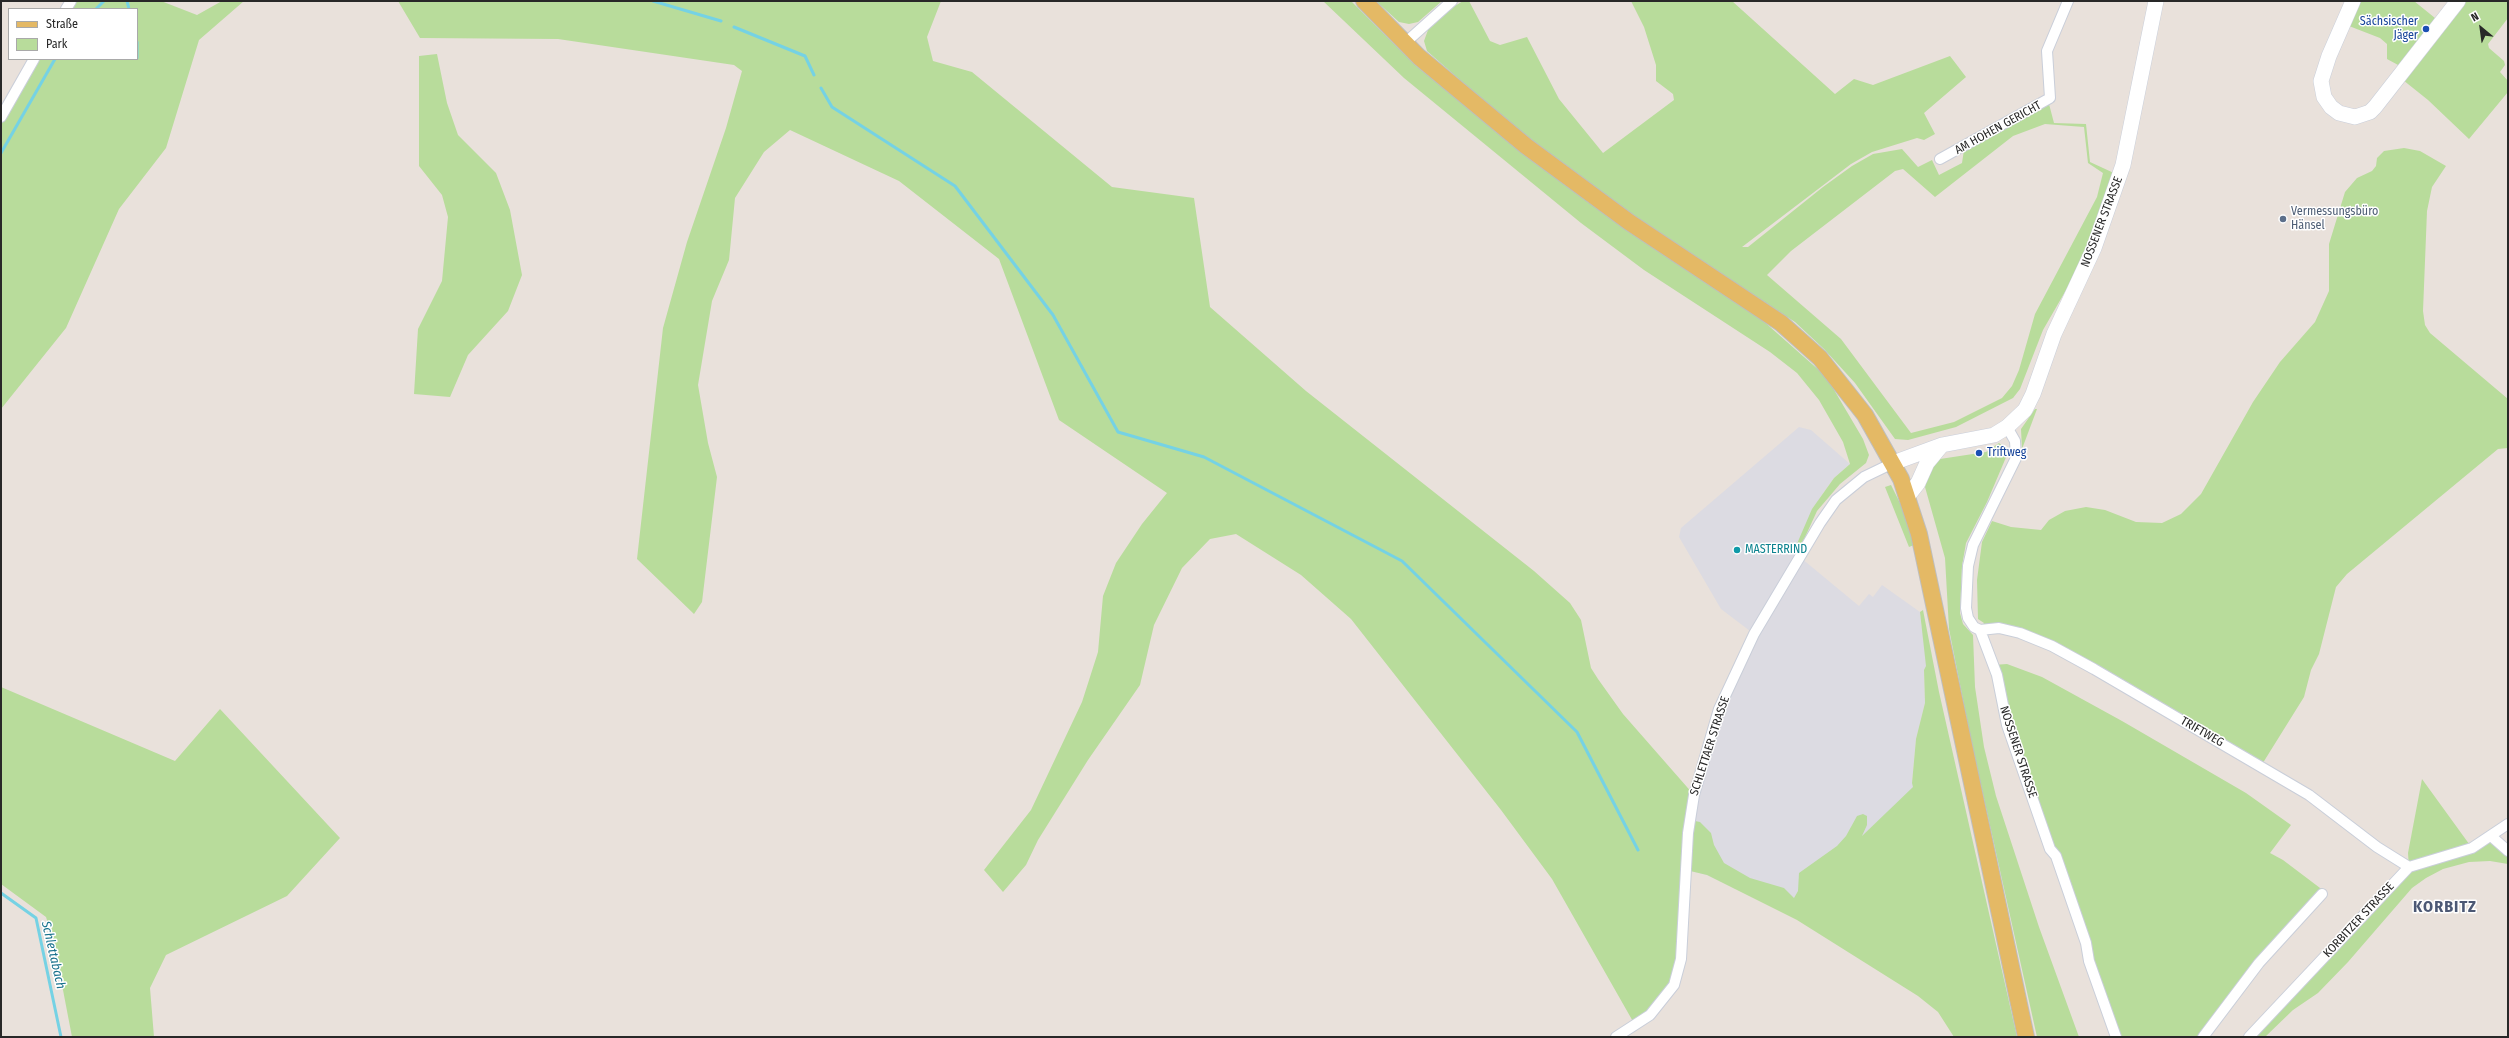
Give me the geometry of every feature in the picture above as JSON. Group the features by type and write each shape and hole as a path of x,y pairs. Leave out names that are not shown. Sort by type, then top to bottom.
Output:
{"main road":[{"path":"1364,1 1405,43 1478,108 1579,186 1786,327 1820,358 1846,387 1865,415 1893,462 1907,497 1925,559 2026,1037"}],"street":[{"path":"1405,43 1452,1"},
{"name":"AM HOHEN GERICHT","path":"1940,159 2050,98 2047,51 2068,1"},
{"name":"NOSSENER STRASSE","path":"1893,462 1942,445 1994,435 2007,427 2025,410 2033,394 2054,334 2094,248 2124,165 2156,1"},
{"path":"2352,1 2329,56 2321,81 2324,97 2331,107 2339,113 2355,117 2370,112 2375,107 2458,1"},
{"path":"1,117 33,60"},
{"name":"NOSSENER STRASSE","path":"2007,427 2015,441 2016,458 1981,526 1973,545 1968,566 1966,608 1971,623 1980,630 1997,675 2007,725 2050,849 2056,856 2086,943 2089,961 2116,1037"},
{"path":"1907,497 1918,483 1927,463 1942,445"},
{"name":"SCHLETTAER STRASSE","path":"1616,1037 1650,1015 1674,985 1681,959 1688,833 1694,795 1720,710 1754,634 1820,523 1836,500 1864,477 1893,462"},
{"name":"TRIFTWEG","path":"1980,630 1999,628 2020,634 2052,646 2094,669 2309,795 2377,847 2409,867"},
{"name":"KORBITZER STRASSE","path":"2249,1037 2409,867 2472,848 2508,824"},
{"path":"2491,836 2508,851"},
{"path":"2203,1037 2259,963 2322,894"}],"shaded area":[{"path":"1799,427 1811,430 1850,464 1834,478 1821,496 1796,546 1801,558 1859,606 1869,594 1873,597 1882,585 1920,612 1927,666 1924,670 1925,703 1916,739 1912,783 1914,787 1784,912 1707,875 1686,870 1688,833 1719,710 1754,634 1721,609 1679,537 1681,528"}],"green space":[{"path":"71,1 161,1 197,15 222,1 244,1 199,40 166,148 119,209 66,328 1,409 1,117 33,60 138,60 138,8 67,8"},
{"path":"398,1 941,1 927,37 933,61 972,72 1112,187 1194,198 1210,307 1306,391 1534,571 1570,603 1581,620 1591,668 1598,679 1623,714 1694,795 1690,820 1700,822 1711,833 1714,845 1724,863 1750,878 1784,888 1794,898 1798,891 1799,873 1837,846 1846,836 1857,816 1863,814 1867,816 1867,825 1862,836 1913,787 1912,783 1916,739 1925,703 1924,670 1926,666 1920,612 1923,610 1939,692 2017,1037 1954,1037 1938,1012 1918,996 1797,920 1707,875 1686,870 1674,985 1635,1025 1552,879 1501,810 1351,619 1301,575 1236,534 1210,539 1182,568 1154,625 1140,685 1088,760 1038,840 1026,865 1003,892 984,870 1031,810 1082,702 1098,652 1103,596 1116,563 1142,524 1167,493 1059,420 999,259 899,181 790,130 764,152 735,198 729,260 712,301 698,385 708,443 717,477 702,602 694,614 637,559 663,328 687,242 726,128 742,71 734,65 558,39 420,38"},
{"path":"1323,1 1351,1 1415,65 1523,152 1752,311 1821,372 1830,383 1863,439 1869,455 1866,463 1840,484 1817,511 1801,546 1796,546 1812,509 1834,478 1850,464 1843,442 1819,400 1797,373 1770,352 1644,270 1581,223 1404,78"},
{"path":"1376,1 1442,1 1418,22 1409,24 1399,22"},
{"path":"1463,1 1469,1 1490,41 1500,45 1527,37 1559,99 1603,153 1674,100 1673,94 1656,81 1656,65 1644,27 1631,1 1732,1 1835,94 1854,79 1873,85 1950,56 1966,77 1924,113 1935,134 1924,140 1917,138 1872,152 1851,164 1742,247 1748,247 1823,187 1852,166 1873,154 1902,149 1918,167 1932,160 1939,175 1962,163 1964,150 2049,104 2054,123 2086,124 2090,162 2116,174 2081,264 2043,330 2020,389 2013,398 1956,427 1908,440 1895,439 1855,383 1824,349 1795,322 1633,216 1531,142 1427,51 1424,41 1428,30 1450,9","holes":["2045,124 2084,127 2088,163 2103,173 2097,197 2035,314 2019,370 2012,386 2002,398 1954,422 1911,433 1841,339 1767,275 1791,251 1895,171 1903,169 1935,197 2013,136"]},
{"path":"2361,1 2414,1 2435,18 2400,66 2387,59 2387,44 2380,38 2349,26"},
{"path":"2466,1 2508,1 2508,18 2488,44 2489,48 2504,61 2505,65 2500,72 2508,81 2508,92 2469,139 2428,100 2403,80"},
{"path":"437,54 447,103 458,135 496,173 510,210 522,275 508,311 468,355 450,397 414,394 418,329 442,281 448,217 442,195 419,166 419,56"},
{"path":"2404,148 2420,151 2446,166 2432,187 2427,211 2423,311 2425,325 2430,333 2508,399 2508,448 2498,449 2347,574 2336,587 2319,654 2311,670 2304,697 2261,766 2020,633 1980,630 1984,623 1978,619 1977,580 1982,542 1992,521 2011,527 2041,530 2049,520 2065,511 2086,507 2105,510 2136,522 2162,523 2181,514 2201,494 2253,402 2280,362 2315,322 2329,291 2329,244 2345,192 2357,178 2372,171 2376,166 2377,158 2384,151"},
{"path":"2035,409 2037,409 2022,449 2021,429"},
{"path":"1999,443 2006,449 2007,455 1987,502 1966,543 1962,566 1960,613 1963,624 1973,635 1975,687 1984,747 1996,796 2039,927 2079,1037 2037,1037 1971,740 1949,629 1945,558 1925,487 1929,472 1940,459 1986,452"},
{"path":"1891,485 1902,507 1914,545 1909,547 1885,487"},
{"path":"2007,664 2042,677 2122,721 2246,793 2291,825 2270,853 2283,860 2324,891 2203,1037 2116,1037 2050,849 1993,665"},
{"path":"1,687 175,761 220,709 340,838 287,896 166,955 150,988 154,1037 72,1037 54,943 46,917 1,884"},
{"path":"2422,779 2472,848 2491,836 2508,851 2508,864 2490,861 2469,862 2443,869 2426,878 2412,888 2348,962 2318,993 2293,1010 2265,1037 2254,1037 2409,867 2408,853"}],"waterway":[{"path":"97,8 104,1"},
{"path":"127,1 129,8"},
{"path":"653,1 721,21"},
{"path":"734,27 805,56 814,75"},
{"path":"1,153 54,60"},
{"path":"821,88 832,107 955,186 1053,315 1118,432 1204,457 1402,561 1577,732 1638,850"},
{"name":"Schlettabach","path":"1,893 36,918 61,1037"}],"place":[{"name":"Sächsischer Jäger","path":"2426,29"},
{"name":"Vermessungsbüro Hänsel","path":"2283,219"},
{"name":"Triftweg","path":"1979,453"},
{"name":"MASTERRIND","path":"1737,550"}],"district":[{"name":"KORBITZ","path":"2445,908"}]}
